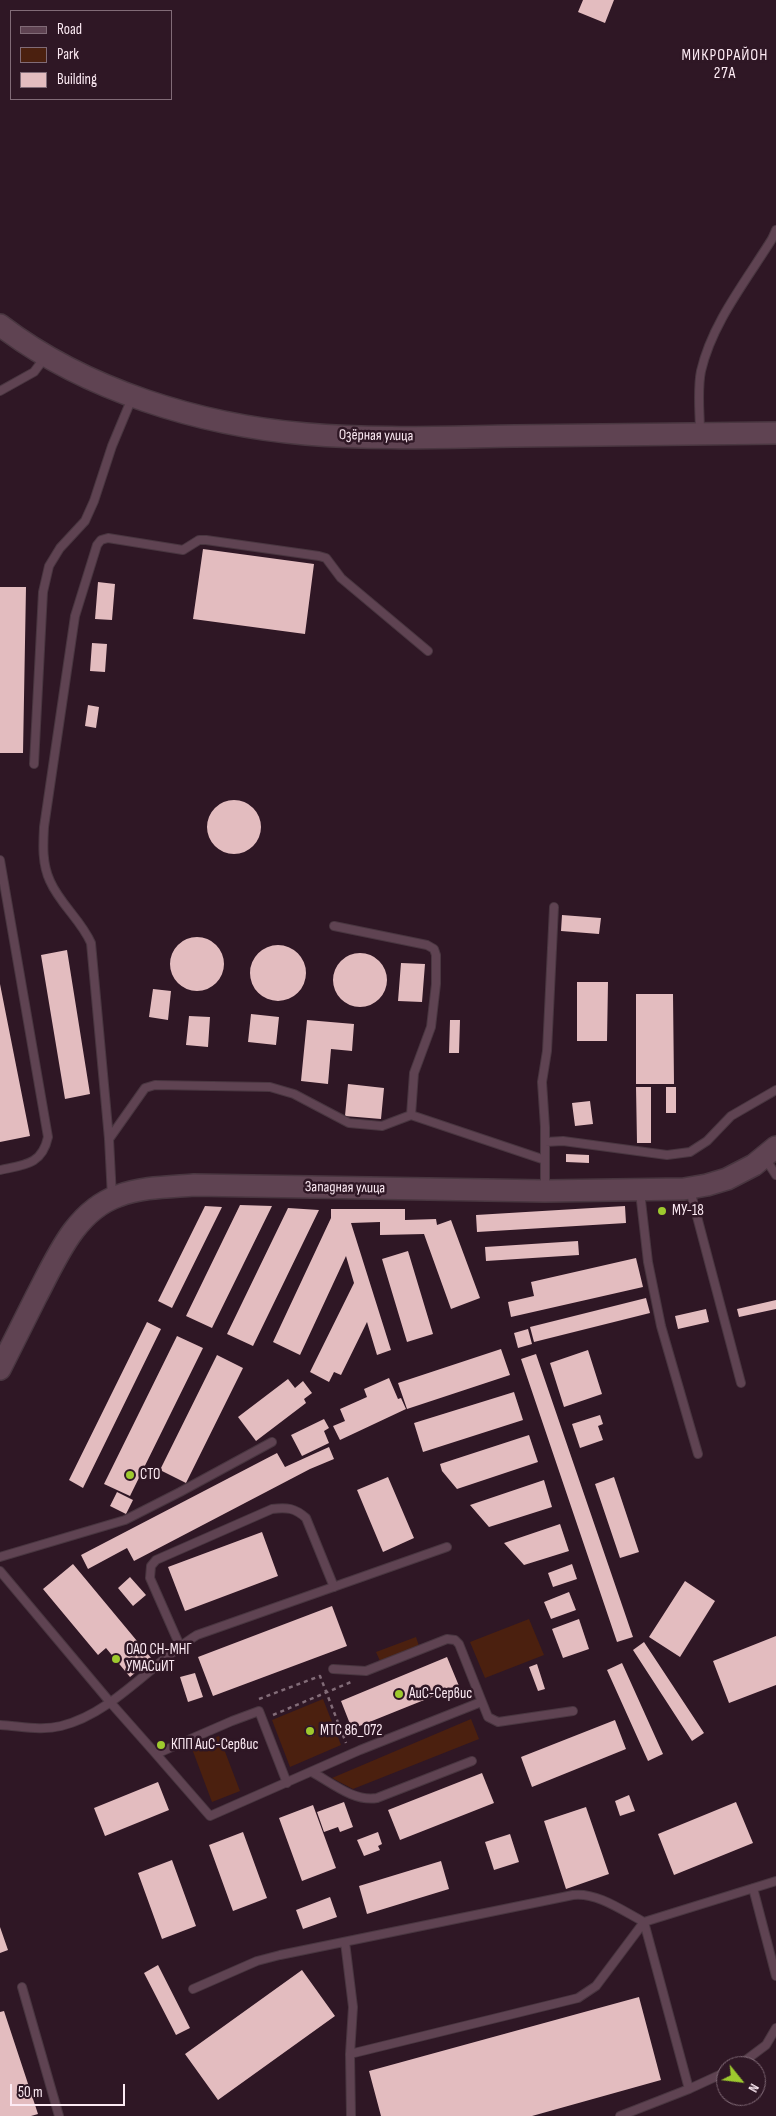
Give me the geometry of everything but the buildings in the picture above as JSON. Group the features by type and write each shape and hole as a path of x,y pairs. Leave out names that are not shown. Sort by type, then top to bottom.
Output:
{"street":[{"name":"Озёрная улица","path":"0,325 46,356 71,370 133,396 214,418 261,428 314,434 395,438 776,433"},
{"name":"Западная улица","path":"0,1369 62,1248 76,1227 90,1212 112,1199 143,1190 194,1185 545,1191 690,1188 708,1185 744,1171 770,1152"}],"lane":[{"path":"700,434 701,372 708,349 718,324 776,230"},
{"path":"0,391 34,372 46,356"},
{"path":"34,764 43,592 49,566 60,548 85,521 112,446 133,396"},
{"path":"112,1199 109,1139 91,943 85,930 50,880 43,848 44,827 75,616 97,545 101,540 108,538 183,550 199,540 206,540 326,558 341,578 428,651"},
{"path":"0,860 48,1137 46,1147 32,1163 0,1170"},
{"path":"545,1191 542,1082 547,1051 554,907"},
{"path":"334,926 427,945 434,949 436,955 436,984 431,1027 414,1072 410,1115"},
{"path":"109,1139 145,1088 155,1085 270,1087 294,1094 349,1123 382,1126 410,1115 445,1125 545,1160"},
{"path":"545,1142 563,1141 667,1155 690,1152 706,1141 731,1116 776,1090"},
{"path":"770,1152 776,1175"},
{"path":"690,1188 719,1307 741,1384"},
{"path":"640,1190 648,1262 661,1326 698,1454"},
{"path":"0,1557 126,1520 272,1442"},
{"path":"180,1646 150,1578 151,1566 156,1560 272,1508 286,1507 298,1511 306,1518 334,1587"},
{"path":"0,1725 43,1729 62,1726 82,1718 110,1702 180,1646 197,1635 447,1547"},
{"path":"0,1571 110,1702 210,1816 350,1754 481,1702"},
{"path":"333,1669 366,1671 447,1639 455,1640 459,1644 488,1717 498,1722 573,1711"},
{"path":"156,1754 259,1711 287,1783"},
{"path":"312,1772 358,1798 366,1800 377,1798 472,1762"},
{"path":"350,2054 578,1998 596,1986 644,1922 776,1880"},
{"path":"753,1888 776,1976"},
{"path":"193,1989 257,1961 582,1894 594,1897 644,1922 689,2089"},
{"path":"345,1942 353,2007 350,2054 351,2116"},
{"path":"22,1987 59,2116"},
{"path":"751,2056 766,2044 776,2028"},
{"path":"620,2116 716,2077"}],"path":[{"path":"259,1711 256,1700 320,1676 350,1754"},
{"path":"262,1720 359,1679"}],"green space":[{"path":"529,1619 544,1655 485,1678 470,1642"},
{"path":"416,1637 419,1646 380,1661 376,1652"},
{"path":"323,1699 341,1745 290,1767 272,1720"},
{"path":"471,1719 479,1739 353,1789 332,1778"},
{"path":"219,1736 240,1791 212,1802 191,1746"}],"place":[{"name":"МУ-18","path":"662,1211"},
{"name":"СТО","path":"130,1475"},
{"name":"ОАО СН-МНГ УМАСиИТ","path":"116,1659"},
{"name":"АиС-Сервис","path":"399,1694"},
{"name":"МТС 86_072","path":"310,1731"},
{"name":"КПП АиС-Сервис","path":"161,1745"}],"district":[{"name":"МИКРОРАЙОН 27А","path":"725,65"}]}
